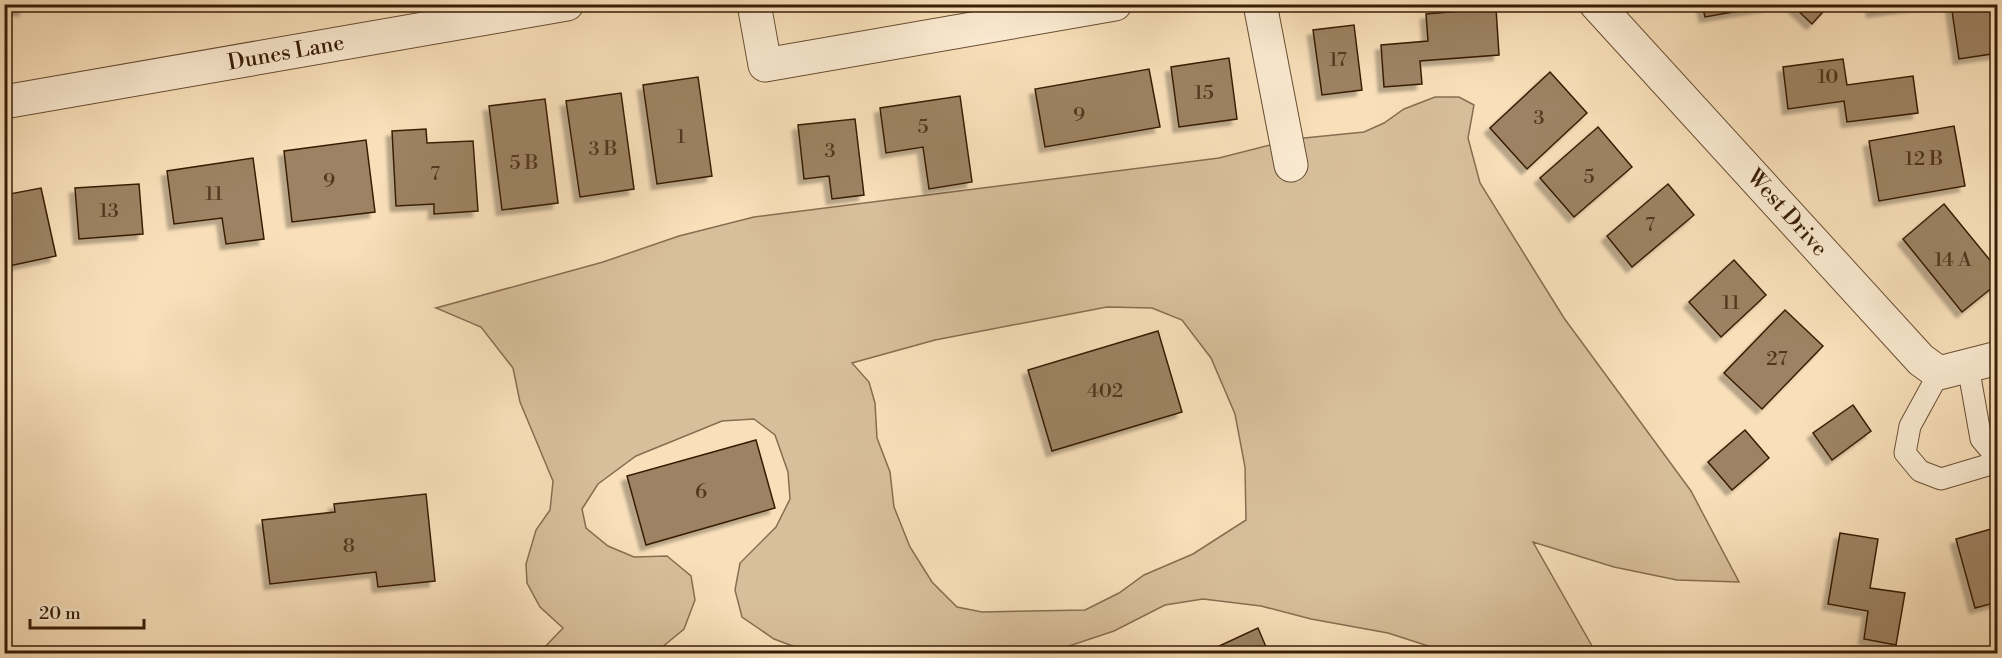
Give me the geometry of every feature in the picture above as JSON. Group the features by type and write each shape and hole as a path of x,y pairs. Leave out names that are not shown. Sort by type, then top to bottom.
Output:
{"street":[{"name":"Dunes Lane","path":"4,102 567,4"},
{"path":"754,4 765,65 1115,4"},
{"path":"1260,4 1292,165"},
{"name":"West Drive","path":"1596,4 1922,360 1968,366"}],"lane":[{"path":"1968,366 1981,439 1998,460 1941,479 1920,471 1905,453 1910,426 1968,366"}],"shaded area":[{"path":"1435,97 1459,97 1474,105 1468,138 1480,183 1564,318 1691,491 1739,582 1677,580 1614,567 1533,542 1596,653 1450,653 1388,633 1311,619 1261,606 1203,599 1165,605 1114,631 1048,653 973,654 972,650 953,654 875,654 869,651 806,651 774,639 742,617 735,590 740,563 776,527 790,499 788,472 775,435 754,419 722,421 636,456 598,484 582,509 586,528 608,546 634,557 667,556 691,576 695,600 684,629 655,653 539,653 563,628 540,607 527,583 526,564 536,530 550,510 553,481 520,402 513,368 481,327 436,308 603,262 679,236 754,217 1219,158 1294,139 1364,132 1384,123 1404,109","holes":["1107,307 1152,308 1182,320 1211,358 1235,414 1245,467 1246,520 1193,554 1144,575 1119,593 1085,610 982,612 957,607 932,582 910,547 894,507 890,472 877,438 875,403 869,382 852,363 935,340"]}],"building":[{"path":"4,4 25,4 25,10 4,10"},
{"path":"1702,4 1767,4 1767,6 1705,17"},
{"path":"1791,4 1830,4 1812,24"},
{"path":"1871,4 1926,4 1872,12"},
{"path":"1951,4 1998,4 1998,53 1959,59"},
{"path":"1496,8 1499,55 1420,61 1422,84 1384,87 1381,45 1428,41 1426,14"},
{"path":"1354,25 1362,90 1322,95 1313,30"},
{"path":"1229,58 1237,119 1179,127 1171,67"},
{"path":"1843,59 1847,85 1913,76 1918,113 1847,122 1844,101 1788,109 1783,67"},
{"path":"1149,69 1160,127 1045,147 1035,89"},
{"path":"1550,72 1587,113 1527,169 1490,128"},
{"path":"698,77 712,176 657,184 643,85"},
{"path":"621,93 634,189 580,197 566,101"},
{"path":"960,96 972,182 929,189 923,147 886,153 880,108"},
{"path":"545,99 558,203 502,210 489,106"},
{"path":"855,119 864,195 832,199 829,176 804,179 798,125"},
{"path":"1954,126 1965,186 1879,201 1869,141"},
{"path":"1598,127 1632,167 1574,217 1540,178"},
{"path":"426,129 427,143 473,141 478,211 434,214 434,204 396,206 392,131"},
{"path":"366,140 375,212 292,222 284,151"},
{"path":"253,158 264,239 226,244 222,218 174,224 167,171"},
{"path":"139,184 143,234 79,239 75,188"},
{"path":"1668,184 1694,215 1632,267 1607,236"},
{"path":"41,188 56,256 4,267 4,195"},
{"path":"1944,204 1998,270 1998,283 1962,312 1903,239"},
{"path":"1734,260 1766,295 1721,337 1689,302"},
{"path":"1785,310 1823,346 1762,409 1724,373"},
{"path":"1158,331 1182,412 1052,451 1028,370"},
{"path":"1853,405 1871,431 1832,460 1813,433"},
{"path":"1745,430 1769,458 1732,490 1708,462"},
{"path":"756,440 775,508 646,545 627,476"},
{"path":"426,494 435,581 378,587 376,572 270,584 262,520 335,512 334,504"},
{"path":"1998,527 1998,602 1975,608 1956,539"},
{"path":"1840,533 1878,539 1870,588 1905,593 1896,645 1864,639 1868,611 1828,604"},
{"path":"1258,628 1269,654 1202,654"}]}
